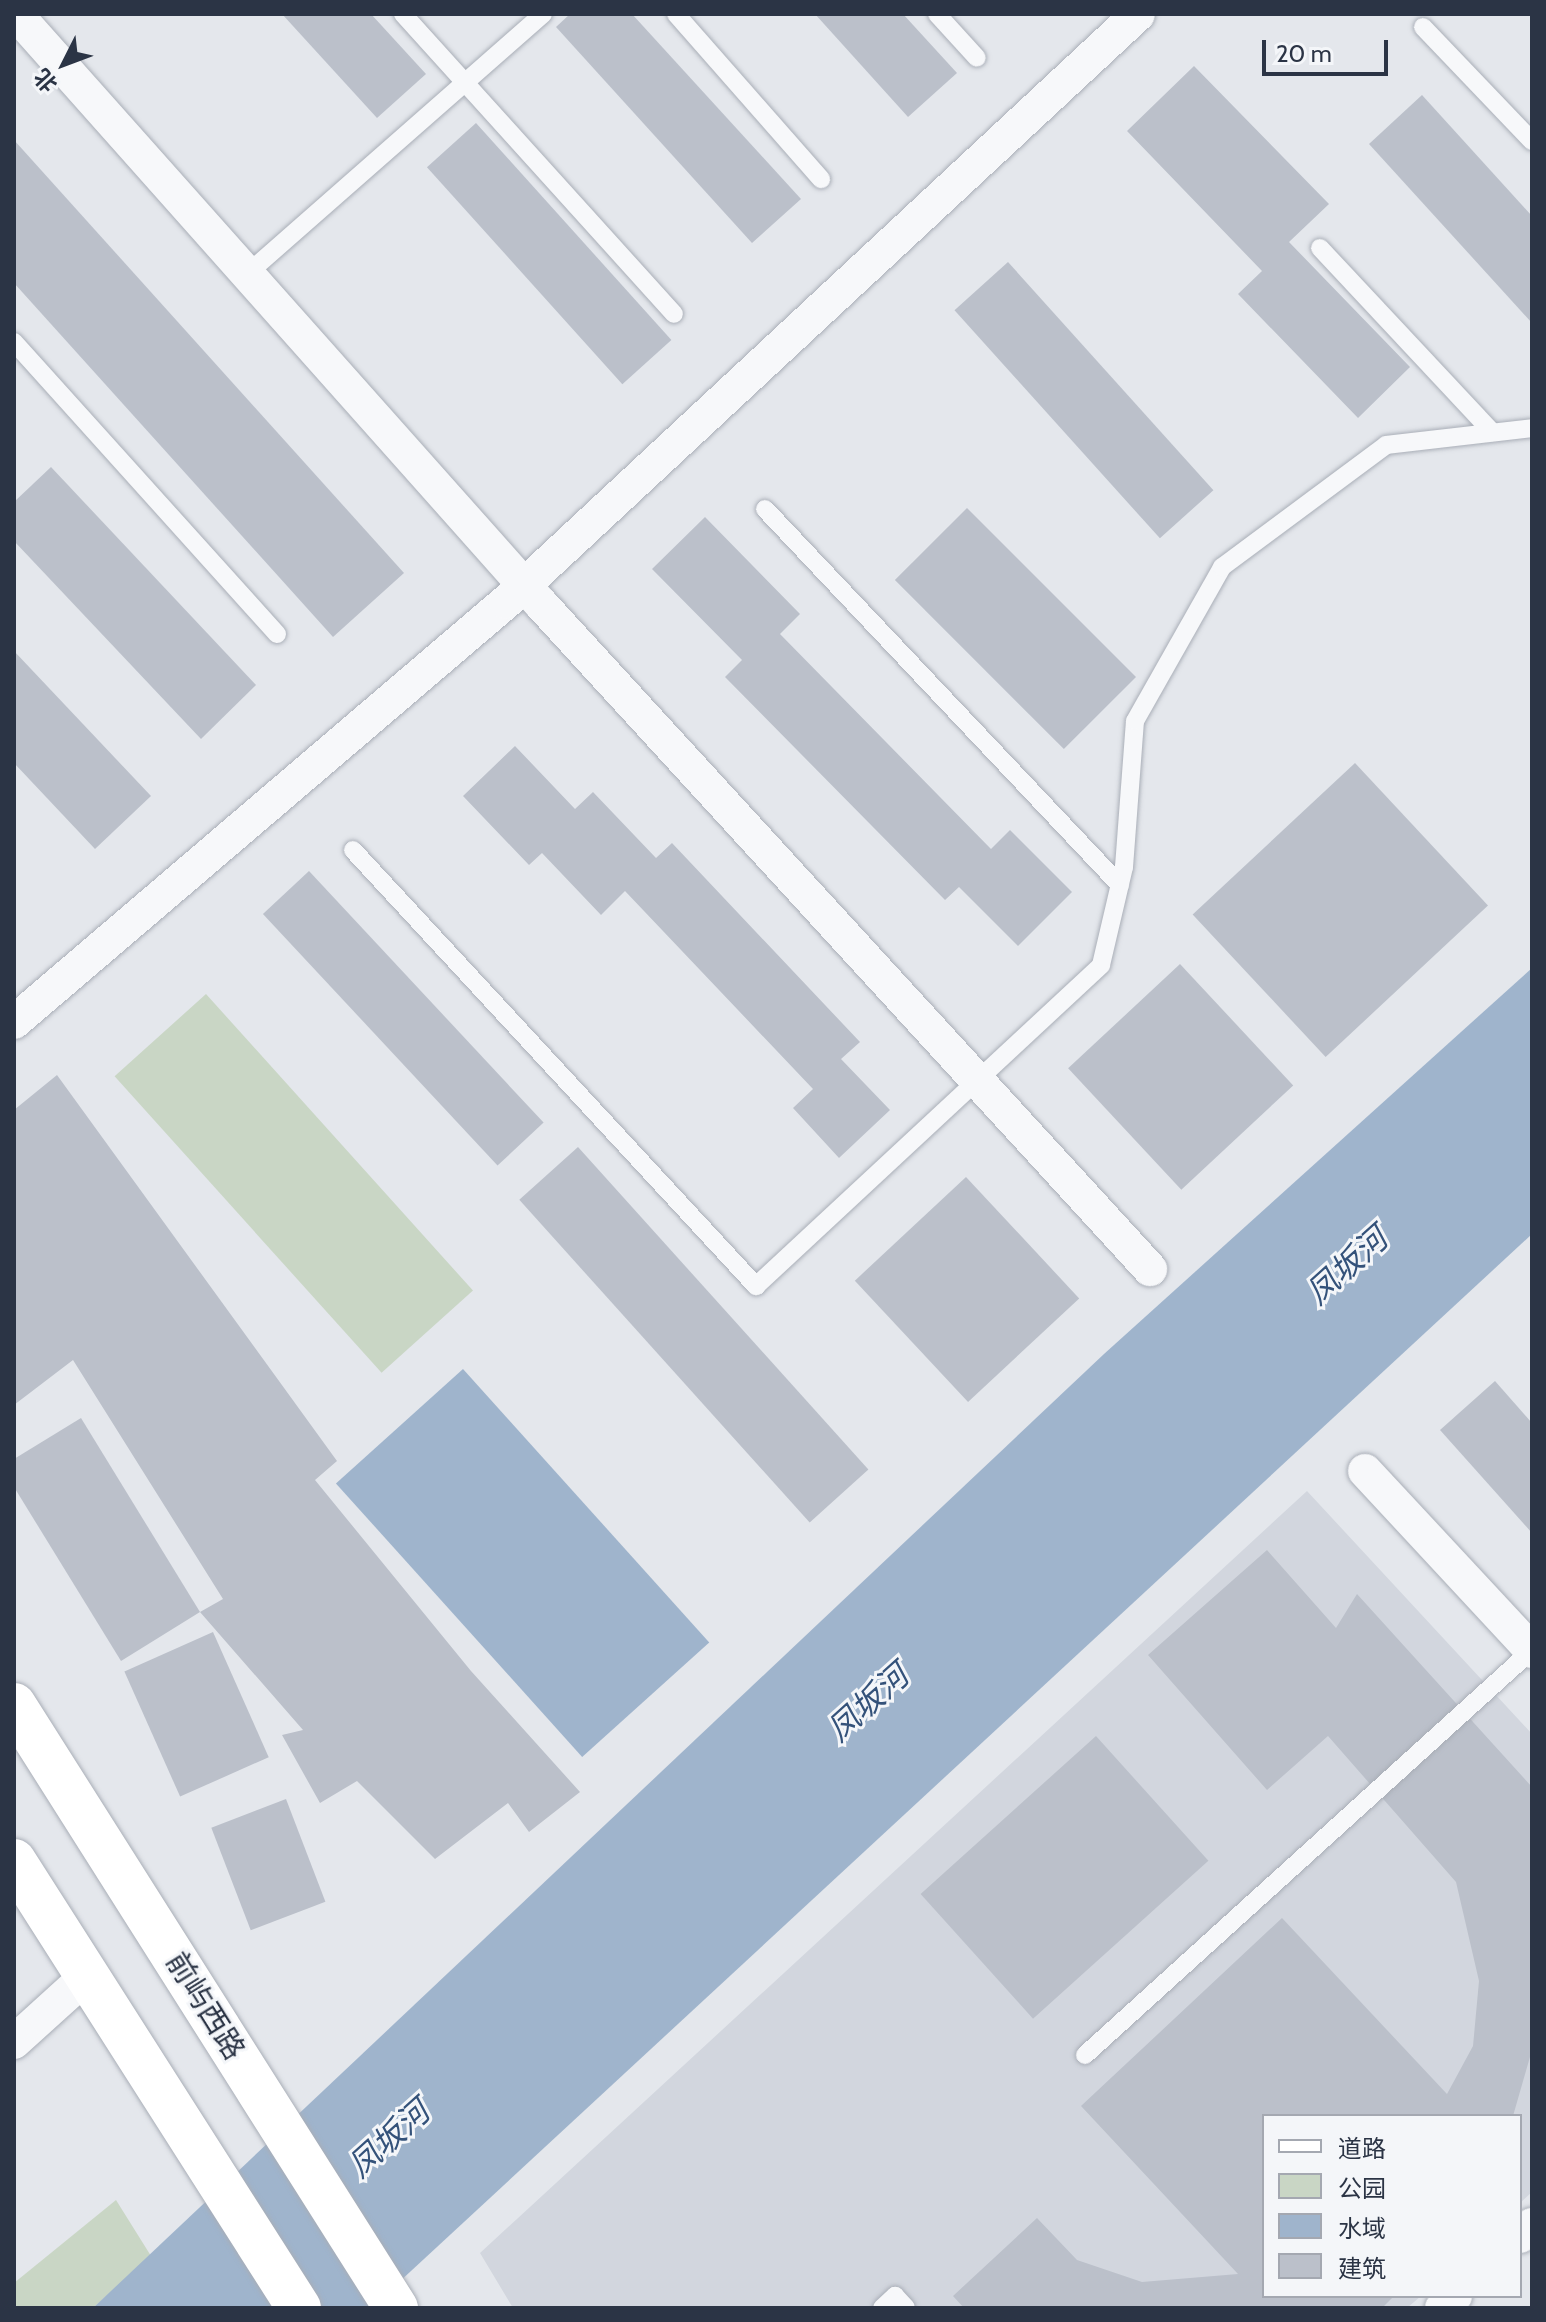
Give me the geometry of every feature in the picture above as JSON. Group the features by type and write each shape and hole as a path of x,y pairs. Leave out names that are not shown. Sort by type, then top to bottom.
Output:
{"main road":[{"name":"前屿西路","path":"14,1705 396,2308"},
{"path":"14,1861 299,2308"}],"street":[{"path":"16,14 524,585 1150,1269"},
{"path":"14,1022 524,585 1138,14"},
{"path":"1365,1471 1532,1651"},
{"path":"14,2042 88,1975"}],"lane":[{"path":"403,14 674,314"},
{"path":"247,274 543,14"},
{"path":"676,14 821,179"},
{"path":"937,14 977,58"},
{"path":"1423,27 1532,141"},
{"path":"1320,248 1492,432"},
{"path":"14,342 277,634"},
{"path":"353,850 756,1286 980,1083 1101,965 1120,885 1135,721 1222,567 1386,445 1532,428"},
{"path":"765,509 1120,885"},
{"path":"1085,2055 1532,1651"},
{"path":"882,2308 895,2296 906,2308"}],"shaded area":[{"path":"1307,1491 1532,1734 1532,2192 1522,2201 1522,2114 1262,2114 1262,2298 1419,2298 1407,2308 513,2308 480,2253"}],"green space":[{"path":"206,994 473,1291 382,1373 115,1076"},
{"path":"116,2200 151,2256 93,2308 14,2308 14,2283"}],"water":[{"name":"凤坂河","path":"1532,968 1532,1234 371,2308 93,2308 1104,1354"},
{"path":"463,1369 709,1642 582,1757 336,1483"}],"building":[{"path":"282,14 371,14 426,74 377,118"},
{"path":"570,14 632,14 801,199 752,243 556,27"},
{"path":"815,14 903,14 957,73 908,117"},
{"path":"1194,66 1329,204 1289,242 1410,367 1358,418 1238,294 1262,271 1127,131"},
{"path":"1422,95 1532,216 1532,323 1369,144"},
{"path":"476,123 671,340 622,384 427,167"},
{"path":"14,140 404,573 333,637 14,283"},
{"path":"1008,262 1213,490 1160,538 954,310"},
{"path":"51,467 256,685 201,739 14,541 14,502"},
{"path":"967,508 1136,677 1064,749 895,580"},
{"path":"705,517 800,614 780,634 991,849 1010,830 1072,892 1018,946 959,887 945,900 725,677 742,660 652,569"},
{"path":"14,651 151,796 95,849 14,763"},
{"path":"515,746 575,809 593,792 656,858 672,843 860,1042 841,1059 890,1110 839,1158 793,1108 813,1089 625,891 601,915 542,853 529,865 463,796"},
{"path":"1355,763 1488,906 1326,1057 1193,914"},
{"path":"309,871 544,1123 498,1166 263,914"},
{"path":"1180,964 1293,1085 1181,1190 1068,1068"},
{"path":"57,1075 337,1461 315,1480 471,1671 580,1792 529,1832 508,1803 435,1859 357,1781 320,1803 282,1735 303,1730 200,1612 223,1599 73,1360 14,1405 14,1110"},
{"path":"578,1147 868,1470 810,1522 519,1200"},
{"path":"966,1177 1079,1298 968,1402 855,1281"},
{"path":"1495,1381 1532,1423 1532,1533 1440,1430"},
{"path":"81,1418 200,1612 121,1661 14,1487 14,1459"},
{"path":"1267,1550 1336,1628 1357,1594 1532,1787 1532,2050 1514,2114 1262,2114 1262,2298 1392,2298 1382,2308 964,2308 953,2296 1037,2218 1077,2260 1142,2282 1238,2274 1081,2106 1282,1918 1447,2094 1473,2046 1479,1981 1456,1882 1328,1736 1267,1790 1148,1655"},
{"path":"213,1632 269,1757 180,1797 124,1671"},
{"path":"1096,1736 1208,1861 1033,2019 921,1894"},
{"path":"286,1799 325,1902 251,1930 211,1828"}]}
